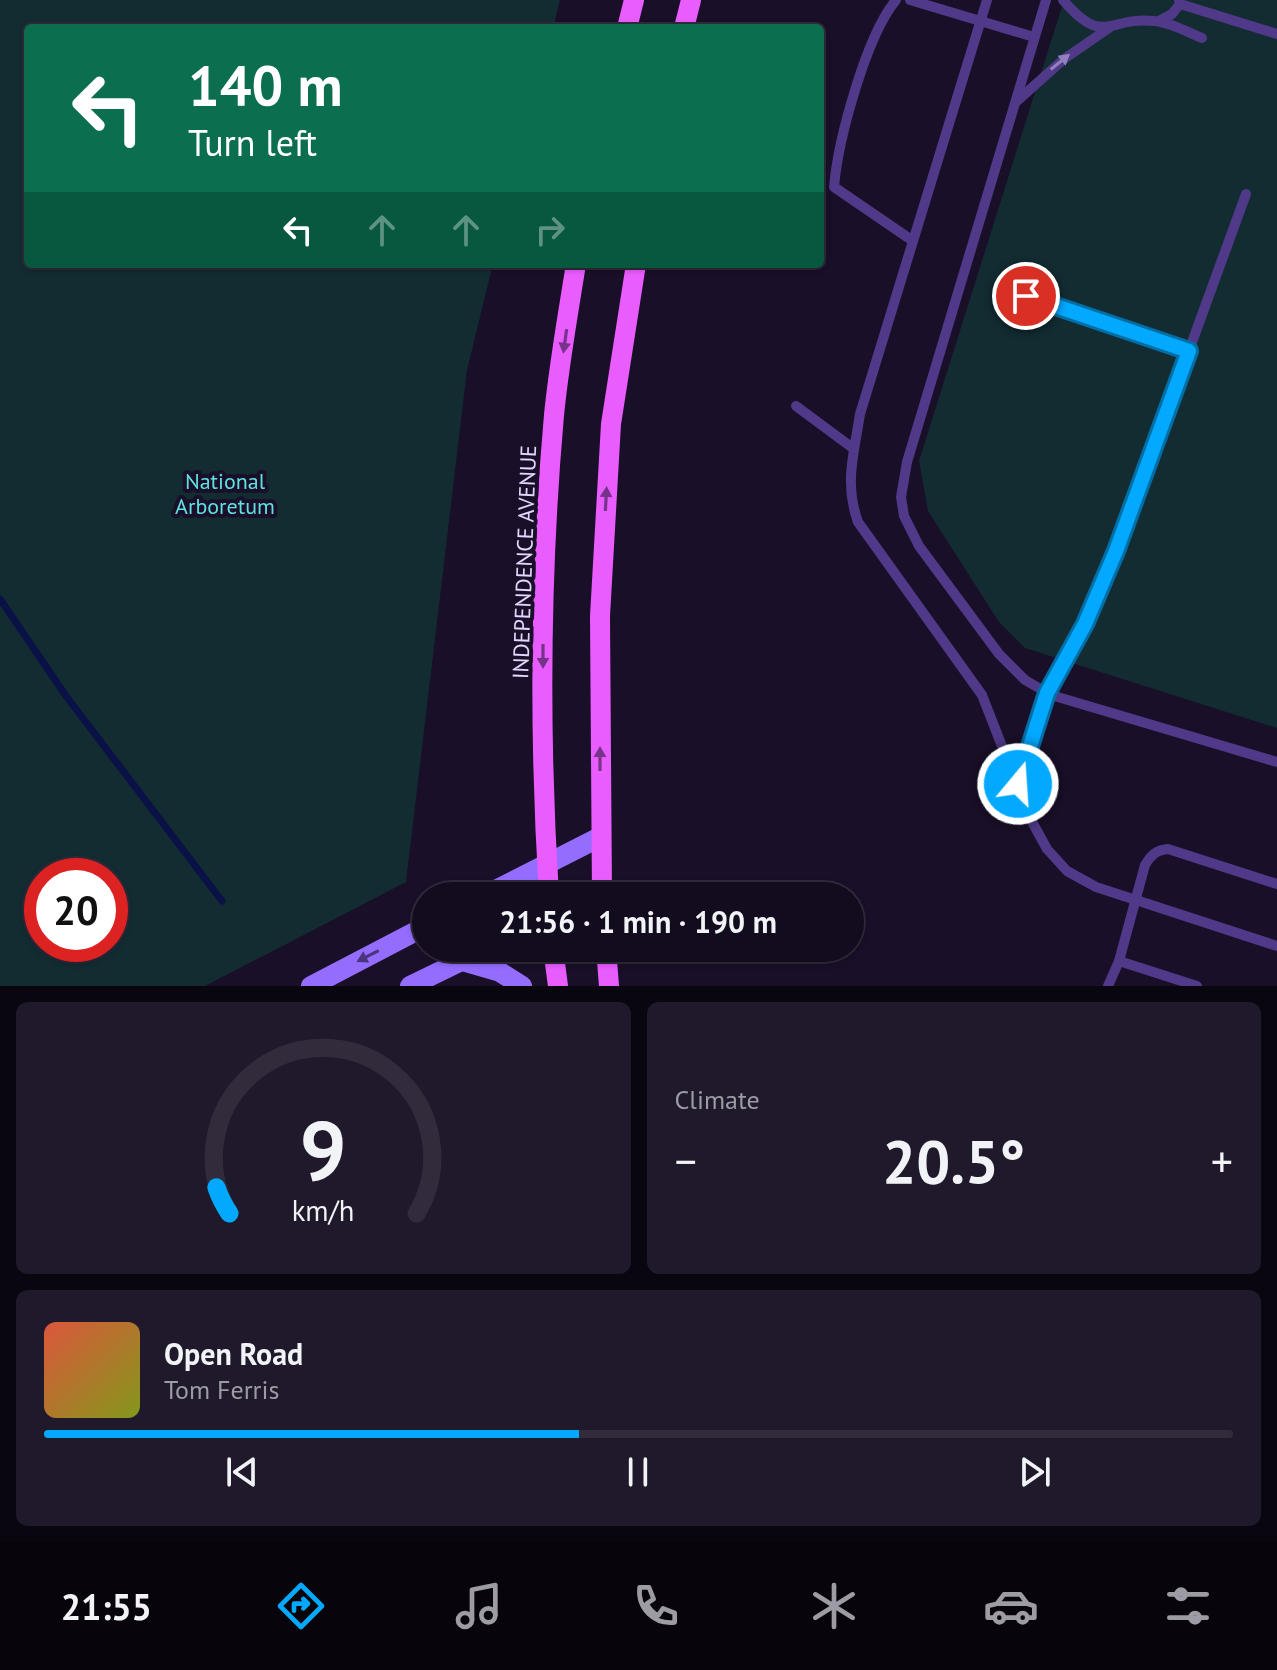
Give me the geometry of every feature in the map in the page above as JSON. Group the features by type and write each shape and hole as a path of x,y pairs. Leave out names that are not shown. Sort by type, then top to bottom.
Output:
{"main road":[{"path":"628,24 634,0"},
{"path":"685,24 691,0"},
{"name":"INDEPENDENCE AVENUE","path":"548,882 543,610 554,413 575,268"},
{"path":"602,882 600,616 610,439 635,268"},
{"path":"512,882 600,837"},
{"path":"311,986 412,933"},
{"path":"410,986 460,962"},
{"path":"465,962 500,972 522,986"},
{"path":"555,962 558,986"},
{"path":"607,962 609,986"}],"lane":[{"path":"896,0 885,14 867,55 836,161 834,187 913,241"},
{"path":"910,0 1034,37"},
{"path":"987,0 860,414 849,482 851,501 858,522 982,695 1030,818 1047,849 1067,871 1096,887 1277,946"},
{"path":"1046,0 907,462 901,497 904,516 919,546 990,642 1025,680 1047,693 1277,762"},
{"path":"1063,0 1086,23 1109,28"},
{"path":"1159,21 1172,14 1180,2 1277,34"},
{"path":"1016,103 1064,59 1109,28 1139,20 1159,21 1202,38"},
{"path":"1018,784 1047,693 1085,624 1116,551 1246,194"},
{"path":"1026,296 1189,351"},
{"path":"796,406 854,449"},
{"path":"1108,986 1119,961 1150,856 1168,849 1277,884"},
{"path":"1119,961 1197,986"}],"green space":[{"name":"National Arboretum","path":"0,0 560,0 554,24 24,24 24,268 492,268 467,370 406,882 205,986 0,986"},
{"path":"1064,0 1277,0 1277,728 1025,648 999,622 928,511 919,461"}],"waterway":[{"path":"0,599 66,696 222,901"}],"route":[{"path":"1018,784 1047,693 1085,624 1116,551 1189,351 1026,296"}]}
